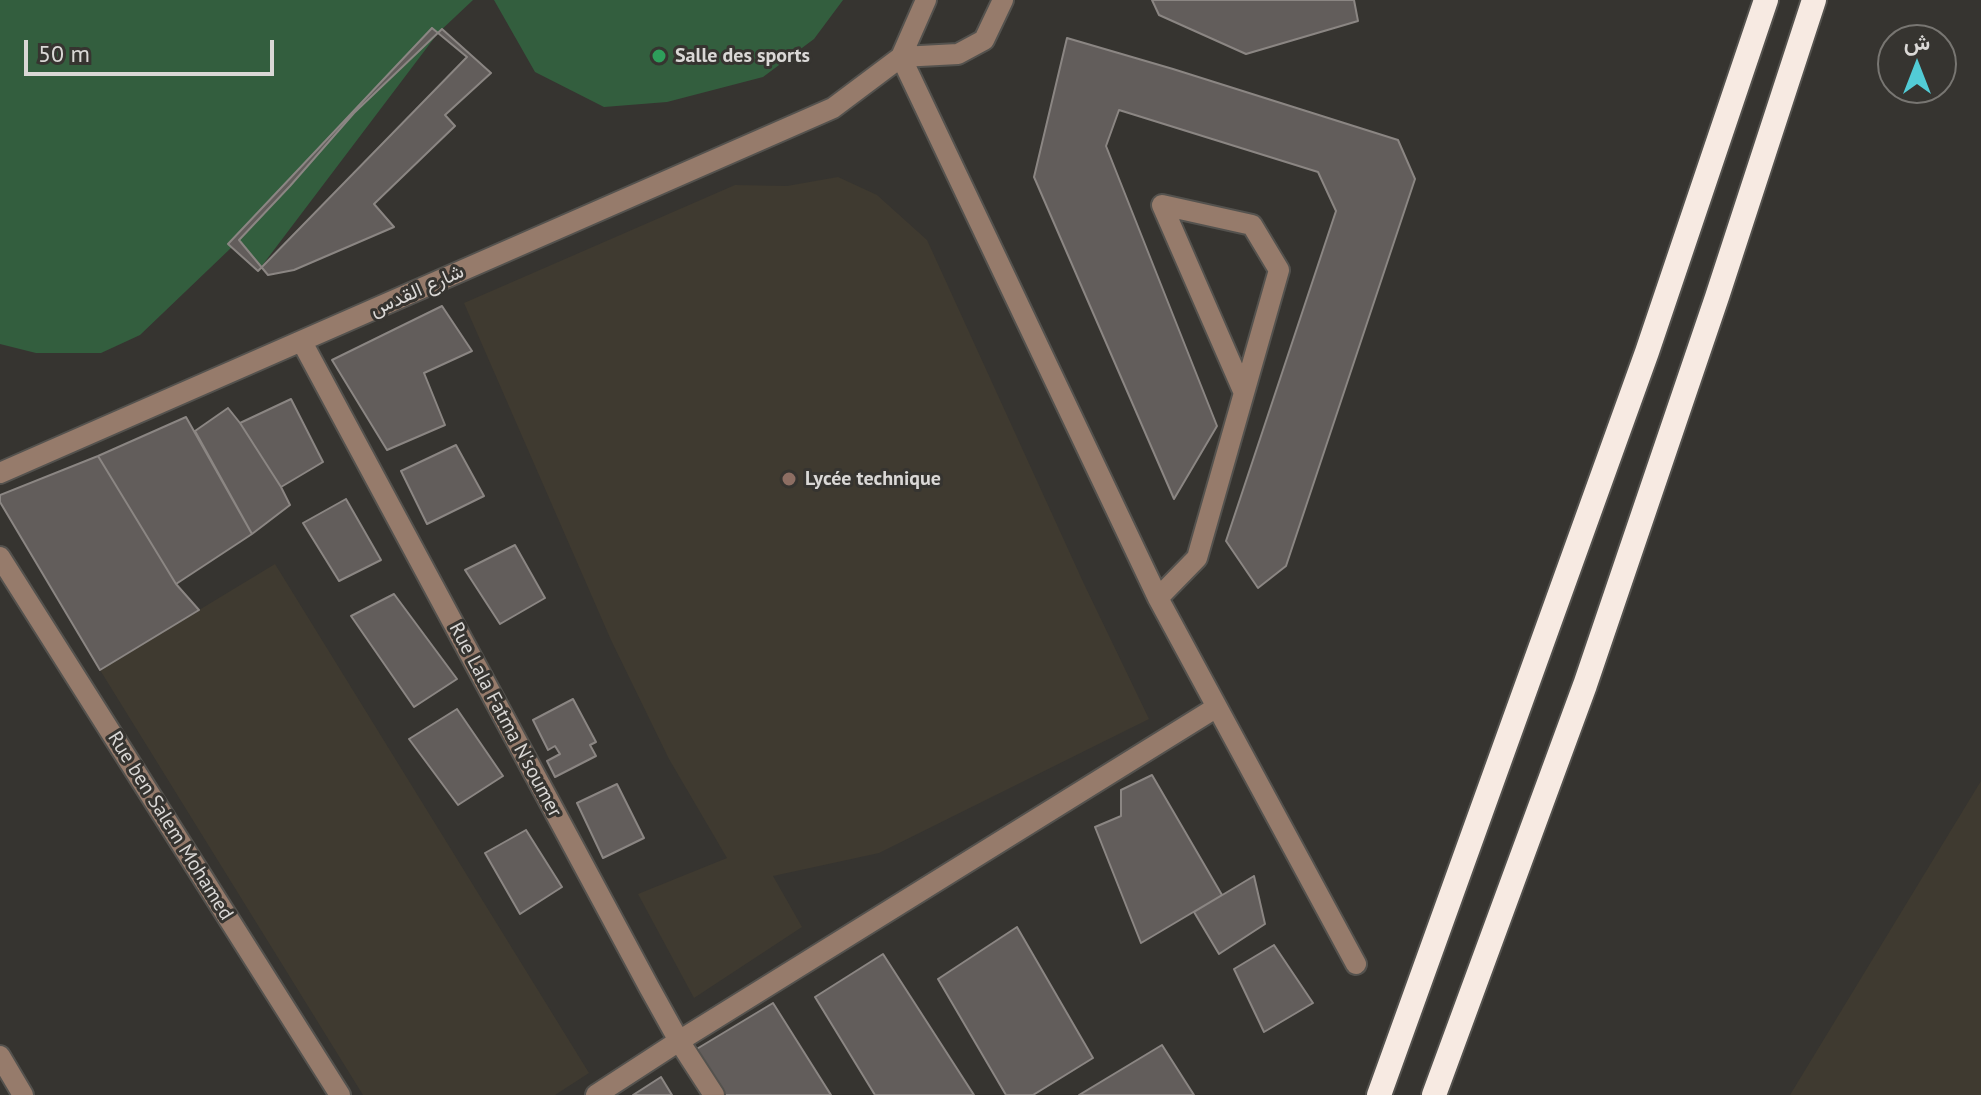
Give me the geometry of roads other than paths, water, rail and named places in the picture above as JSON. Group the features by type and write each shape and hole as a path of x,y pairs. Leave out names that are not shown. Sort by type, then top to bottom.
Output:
{"highway":[{"path":"1379,1095 1641,367 1766,0"},
{"path":"1434,1095 1585,685 1814,0"}],"street":[{"path":"926,0 901,57 1158,598 1356,964"},
{"path":"901,57 958,54 984,40 1003,0"},
{"name":"شارع القدس","path":"0,473 833,108 901,57"},
{"path":"1158,598 1197,558 1244,393 1279,270 1252,225 1162,205 1244,393"},
{"name":"Rue Lala Fatma N'soumer","path":"302,342 679,1041 714,1095"},
{"name":"Rue ben Salem Mohamed","path":"0,557 340,1095"},
{"path":"596,1095 1217,707"},
{"path":"0,1056 23,1095"}],"place":[{"name":"Salle des sports","path":"659,56"},
{"name":"Lycée technique","path":"789,479"}]}
